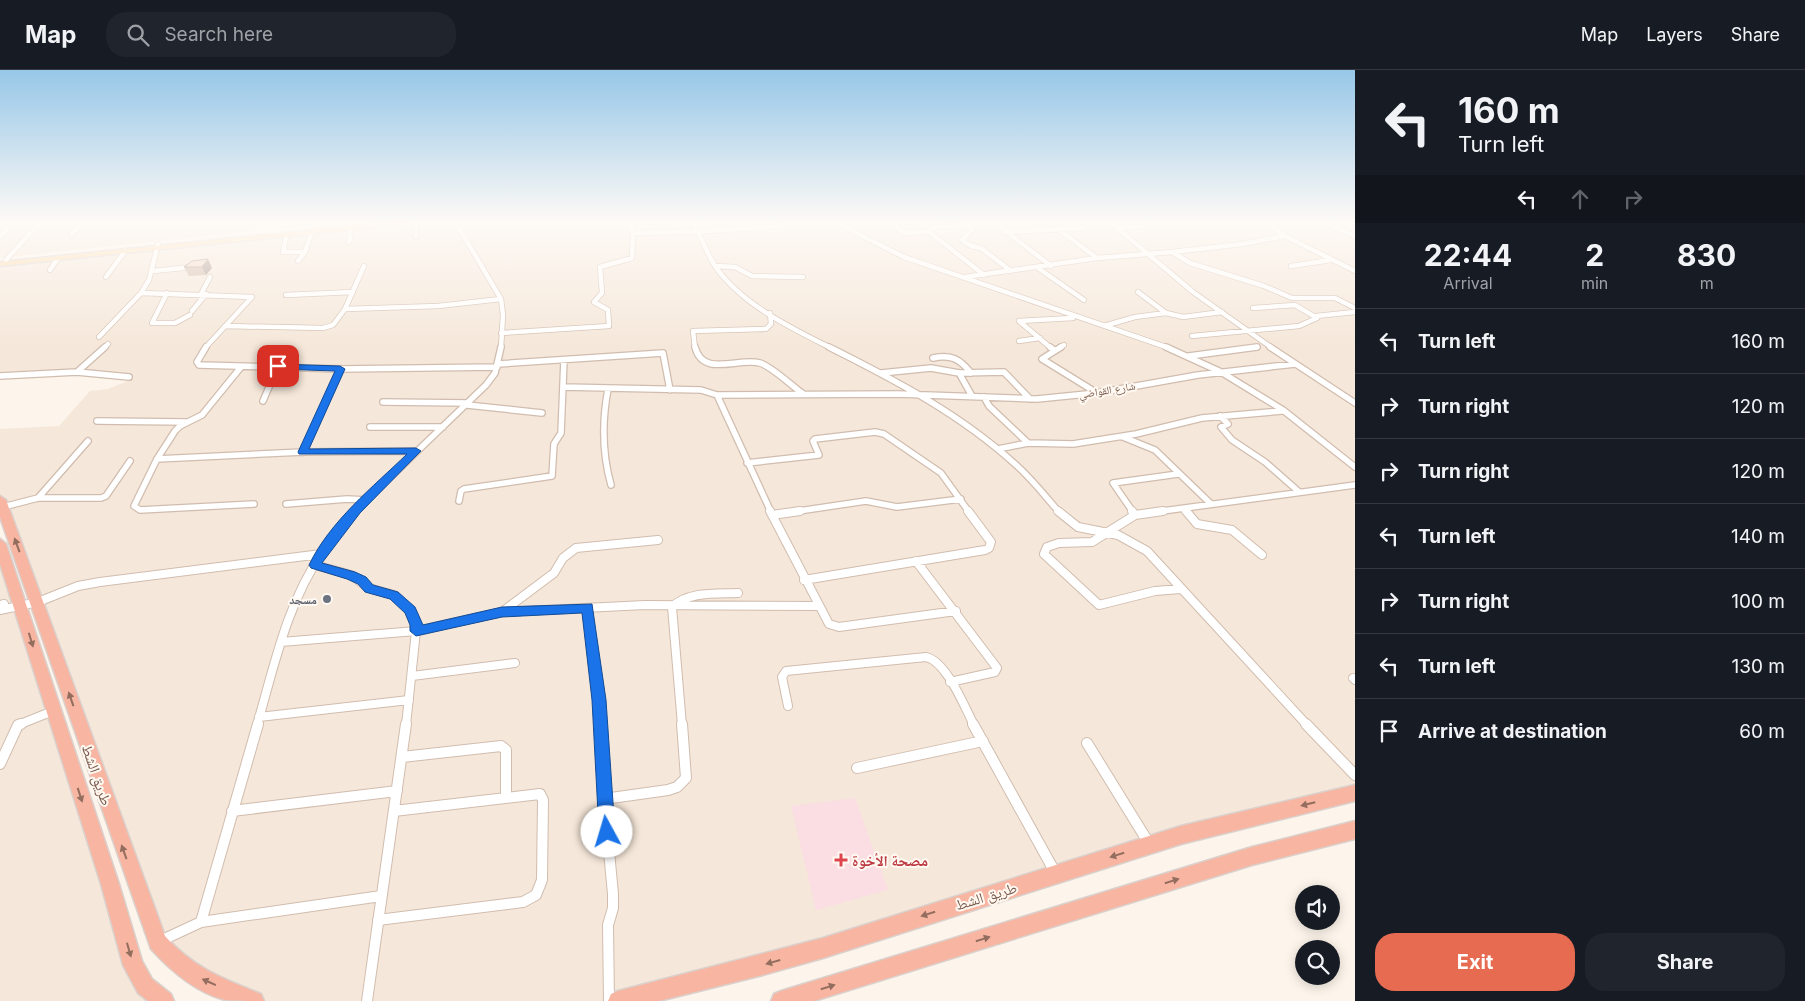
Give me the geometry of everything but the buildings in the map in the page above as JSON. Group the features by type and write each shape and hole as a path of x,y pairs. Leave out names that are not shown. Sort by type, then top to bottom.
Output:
{"highway":[{"name":"طريق الشط","path":"1,503 38,602 115,826 158,942 172,961 187,973 254,1001"},
{"name":"طريق الشط","path":"0,544 6,607 53,712 110,884 133,965 145,986 164,1001"},
{"name":"طريق الشط","path":"626,1000 823,948 1150,845 1355,793"},
{"path":"781,1001 1252,856 1355,830"}],"street":[{"path":"50,270 54,264"},
{"path":"106,277 116,264"},
{"path":"98,337 150,284 153,264"},
{"path":"201,922 281,642 295,603 315,565 321,554 366,500 468,404 492,377 498,365 503,310 501,299 481,264"},
{"path":"501,333 609,326 608,310 594,302 602,293 600,267 604,264"},
{"path":"927,264 1075,318 1160,344 1188,356 1221,372 1283,410 1355,467"},
{"path":"971,264 984,275"},
{"path":"1003,264 1011,271"},
{"path":"961,278 1060,264"},
{"path":"1161,264 1248,331 1355,403"},
{"path":"1195,264 1264,286 1292,298 1302,300 1336,298 1355,308"},
{"path":"1291,266 1302,264"},
{"path":"1341,264 1355,271"},
{"path":"225,326 323,328 333,325 345,309 364,266"},
{"path":"715,266 735,266 752,276 804,278"},
{"path":"715,266 735,288 770,313 881,373 961,421 998,448 1032,480 1074,526 1092,532 1107,532 1133,540 1147,551 1180,589 1355,775"},
{"path":"153,271 192,267"},
{"path":"1038,268 1084,300"},
{"path":"167,293 152,324 175,323 191,313 204,294 210,277"},
{"path":"286,295 353,292"},
{"path":"1138,292 1166,313"},
{"path":"141,293 252,297 202,351 197,364 340,369 498,365 663,353 667,365 670,390"},
{"path":"345,309 438,306 501,299"},
{"path":"1253,308 1295,305 1316,316 1355,312"},
{"path":"1104,326 1135,317 1166,313 1183,317 1222,312"},
{"path":"770,313 771,324 766,329 693,332 698,356 709,364 764,364 802,393"},
{"path":"1192,336 1304,325 1315,321 1316,316"},
{"path":"1054,350 1019,321 1075,318"},
{"path":"1019,341 1040,338"},
{"path":"77,372 108,344"},
{"path":"1064,345 1054,350 1042,360 1071,375 1097,393"},
{"path":"1188,356 1257,347"},
{"path":"934,358 950,355 956,356 971,373"},
{"path":"459,502 461,492 464,489 552,476 554,444 561,434 564,360"},
{"name":"شارع القواضي","path":"563,387 709,391 717,395 802,393 917,394 1030,399 1097,393 1176,378 1295,364"},
{"path":"263,401 278,366"},
{"path":"241,367 202,415 180,426 157,459 134,506 140,510 254,504"},
{"path":"881,373 931,368 959,373 1004,372 1030,399"},
{"path":"303,452 340,369"},
{"path":"0,376 77,372 129,377"},
{"path":"959,373 972,396"},
{"path":"608,389 604,428 606,470 611,485"},
{"path":"717,395 772,515 804,580 829,624 834,627 956,611"},
{"path":"984,397 989,406 1028,443"},
{"path":"383,402 468,404 542,413"},
{"path":"998,448 1028,443 1069,445 1220,416 1283,410"},
{"path":"1220,416 1228,424 1221,427 1232,440 1265,462 1298,491"},
{"path":"97,421 189,422"},
{"path":"370,427 443,427"},
{"path":"747,463 819,455 820,452 813,441 815,438 880,432 937,470 991,542 989,548 804,580"},
{"path":"1120,436 1151,447 1210,504"},
{"path":"38,498 88,441"},
{"path":"157,459 303,452 416,451"},
{"path":"1,503 38,498 101,498 106,496 130,461"},
{"path":"1136,515 1114,483 1178,474"},
{"path":"1180,589 1155,592 1099,605 1044,554 1045,549 1051,545 1092,542 1136,515 1298,491 1355,486"},
{"path":"286,504 348,499 366,500"},
{"path":"772,515 866,501 898,507 960,499"},
{"path":"1184,509 1198,524 1232,530 1262,554"},
{"path":"502,612 554,574 563,558 576,548 658,540"},
{"path":"6,607 38,602 78,586 100,582 321,554"},
{"path":"916,561 956,611 997,668 995,672 989,675 950,682"},
{"path":"315,565 351,575 362,581 369,588 394,595 410,610 417,625 402,757 367,1001"},
{"path":"604,799 668,790 677,787 686,778 672,607 675,602 690,597 738,593"},
{"path":"281,642 416,631 502,612 588,608 818,606"},
{"path":"588,608 599,700 604,799 613,908 608,925 609,1001"},
{"path":"788,706 782,677 786,671 926,657 939,662 1056,874"},
{"path":"412,676 516,663"},
{"path":"259,717 409,700"},
{"path":"0,764 18,725 53,712"},
{"path":"857,768 983,741"},
{"path":"1087,743 1150,845"},
{"path":"402,757 501,746 506,750 506,796"},
{"path":"232,811 396,791"},
{"path":"378,920 532,900 539,893 542,880 543,800 540,794 506,796 394,811"},
{"path":"158,942 201,922 381,896"}],"shaded area":[{"path":"0,264 1355,264 1355,793 618,1001 254,1001 238,995 173,961 0,500 0,429 59,426 90,391 108,389 133,379 88,374 0,378"},
{"path":"0,544 133,965 164,1001 0,1001"},
{"name":"مصحة الأخوة","path":"855,798 888,890 816,910 791,806"}],"place":[{"name":"مسجد","path":"327,599"},
{"name":"مصحة الأخوة","path":"841,860"}],"route":[{"path":"278,366 340,369 306,441 303,452 416,451 356,510 321,554 315,565 351,575 362,581 369,588 394,595 410,610 417,625 416,631 502,612 557,611 588,608 599,700 607,832"}]}
